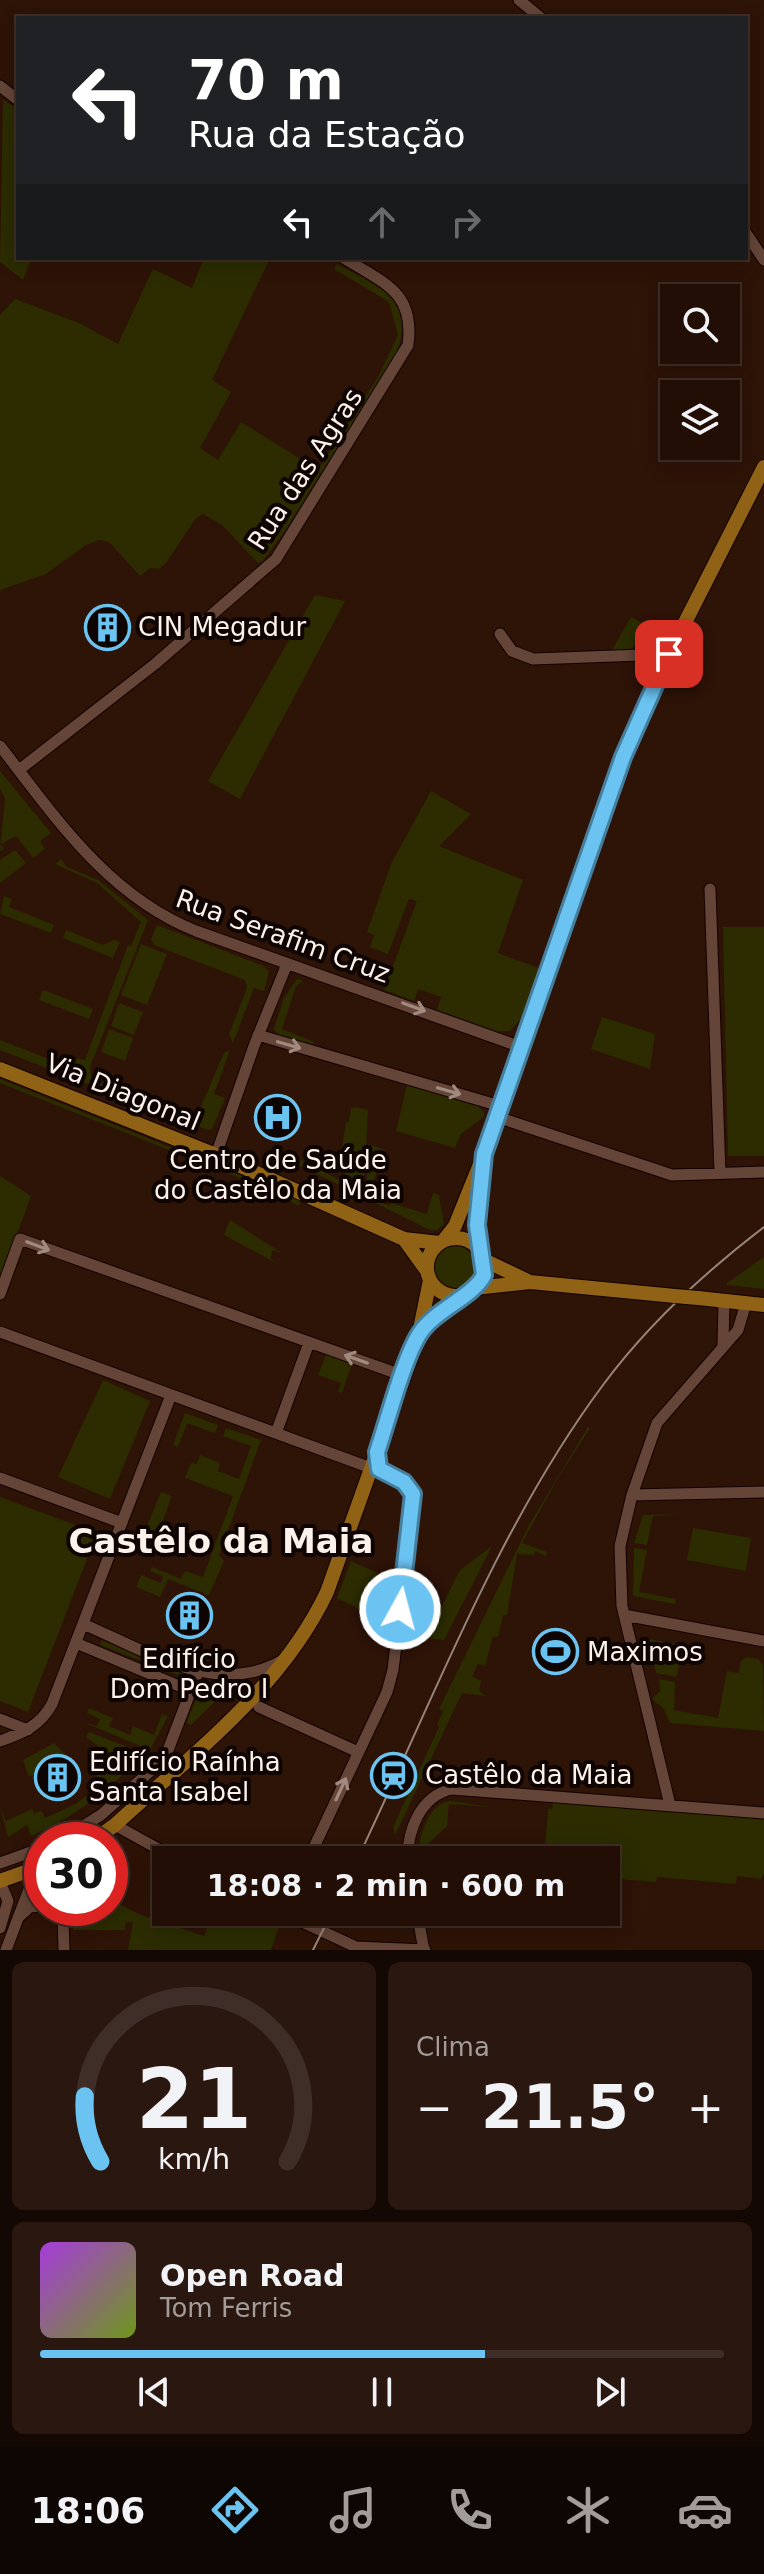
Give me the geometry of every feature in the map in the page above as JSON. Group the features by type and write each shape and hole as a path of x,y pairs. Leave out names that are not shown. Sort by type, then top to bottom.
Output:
{"main road":[{"path":"118,1822 261,1691 290,1656 327,1592 419,1334 430,1255 455,1226 484,1154 623,757 669,654 764,467"},
{"name":"Via Diagonal","path":"0,1069 216,1155 404,1239 442,1242"},
{"path":"419,1334 484,1275 481,1254 484,1154"},
{"path":"404,1239 441,1292 468,1292 530,1282 764,1305"},
{"path":"442,1242 462,1239 481,1254 530,1282"},
{"path":"0,1882 24,1873"}],"street":[{"path":"519,0 539,16"},
{"path":"0,86 16,98"},
{"path":"748,236 764,260"},
{"name":"Rua das Agras","path":"19,770 155,664 276,559 408,345 411,324 406,304 393,288 347,260"},
{"path":"500,634 512,651 544,660 669,654"},
{"name":"Rua Serafim Cruz","path":"0,746 99,867 128,894 172,921 521,1047"},
{"path":"710,889 720,1173"},
{"path":"216,1155 258,1035 287,964"},
{"path":"258,1035 498,1112 672,1175 764,1172"},
{"path":"0,1294 20,1239 404,1376"},
{"path":"723,1345 724,1301"},
{"path":"670,1805 624,1615 620,1546 632,1495 657,1423 743,1323 746,1303"},
{"path":"0,1332 371,1468"},
{"path":"276,1433 309,1343"},
{"path":"0,1741 41,1721 52,1704 171,1395"},
{"path":"314,1846 391,1681 413,1500 404,1482 379,1469 377,1452"},
{"path":"0,1478 122,1523"},
{"path":"632,1495 764,1492"},
{"path":"624,1615 764,1641"},
{"path":"83,1624 198,1672 229,1678 248,1675 290,1656"},
{"path":"76,1643 191,1691"},
{"path":"90,1822 165,1758 198,1672"},
{"path":"264,1710 358,1752"},
{"path":"0,1719 28,1730"},
{"path":"409,1846 418,1816 430,1799 446,1791 764,1813"},
{"path":"128,1832 153,1846"},
{"path":"0,1863 24,1854"},
{"path":"0,1882 8,1901 0,1928"},
{"path":"6,1950 24,1906"},
{"path":"20,1916 24,1912"},
{"path":"63,1926 64,1950"},
{"path":"309,1926 349,1947 425,1950 420,1926"}],"shaded area":[{"path":"3,99 16,109 16,260 31,260 23,280 0,262"},
{"path":"203,260 269,260 212,380 231,392 200,448 218,460 241,422 318,470 378,377 398,335 389,302 334,269 337,264 379,287 389,296 397,306 402,334 397,352 285,531 262,562 257,562 222,525 203,514 196,518 159,569 150,568 140,576 109,542 100,540 86,545 46,574 0,590 0,315 15,299 79,323 118,344 153,269 192,288"},
{"path":"315,595 345,601 240,799 208,781"},
{"path":"631,617 645,624 629,655 609,655"},
{"path":"0,771 51,833 40,841 45,849 33,858 16,836 1,844 4,849 0,851 5,798 0,789"},
{"path":"431,791 471,814 439,846 523,880 498,953 539,968 522,1018 509,1031 496,1031 437,1010 441,997 418,989 414,1001 384,990 417,901 409,899 388,954 370,947 374,935 367,932 391,864"},
{"path":"15,850 26,863 0,883 0,860"},
{"path":"61,859 67,867 98,880 148,920 90,1067 91,1076 121,1096 174,1116 179,1112 196,1118 224,1053 230,1050 214,1094 225,1098 212,1129 208,1130 70,1077 77,1058 85,1060 128,945 131,946 141,922 97,883 55,864"},
{"path":"4,896 12,899 9,907 54,925 51,933 0,914"},
{"path":"157,925 264,966 269,971 264,991 254,988 233,1043 229,1034 247,988 245,980 154,945 151,939"},
{"path":"723,927 764,927 764,1156 728,1156"},
{"path":"66,930 103,945 114,940 120,942 113,958 63,938"},
{"path":"141,944 167,954 147,1005 121,995"},
{"path":"297,979 356,998 303,981 296,986 282,1029 314,1042 313,1046 280,1037 274,1029 284,998"},
{"path":"43,990 93,1009 89,1019 39,1000"},
{"path":"119,1003 143,1012 134,1035 111,1026"},
{"path":"602,1017 655,1034 650,1069 591,1049"},
{"path":"109,1029 133,1038 125,1061 101,1052"},
{"path":"0,1040 57,1062 65,1053 70,1055 62,1074 0,1050"},
{"path":"0,1079 260,1183 300,1201 299,1206 245,1180 0,1083"},
{"path":"407,1085 476,1105 484,1112 484,1117 461,1134 455,1148 396,1131"},
{"path":"351,1108 368,1110 364,1182 338,1171 346,1122 349,1122"},
{"path":"368,1144 385,1150 373,1182 367,1180"},
{"path":"284,1151 389,1206 391,1203 427,1214 433,1193 439,1195 444,1224 437,1230 430,1230 281,1156"},
{"path":"0,1176 31,1196 0,1281"},
{"path":"230,1220 282,1253 273,1250 270,1258 278,1264 224,1235"},
{"path":"455,1246 470,1252 476,1267 470,1282 455,1288 440,1282 434,1267 440,1252"},
{"path":"764,1257 764,1289 727,1285 727,1283"},
{"path":"326,1355 352,1364 342,1393 338,1392 341,1383 318,1375"},
{"path":"103,1380 150,1401 110,1499 58,1477"},
{"path":"185,1413 218,1425 215,1433 187,1423 178,1447 173,1445"},
{"path":"588,1427 522,1543 547,1552 546,1556 535,1551 534,1555 517,1554 507,1615 503,1615 498,1637 493,1636 485,1666 478,1664 472,1676 481,1681 479,1691 486,1696 462,1693 395,1835 393,1827 439,1727 437,1725 443,1711 439,1709 529,1525"},
{"path":"226,1428 261,1440 219,1555 224,1561 209,1595 168,1579 160,1597 136,1587 141,1575 161,1583 163,1576 150,1571 152,1567 181,1579 185,1571 203,1577 233,1496 185,1478 191,1463 197,1464 200,1455 220,1463 218,1471 239,1479 251,1446 223,1436"},
{"path":"161,1492 172,1496 157,1536 145,1531"},
{"path":"0,1497 97,1533 28,1712 0,1701"},
{"path":"683,1514 653,1516 647,1545 634,1543 643,1515"},
{"path":"693,1528 751,1538 746,1571 687,1560"},
{"path":"492,1546 444,1640 407,1636 409,1622 429,1632 460,1570"},
{"path":"634,1548 647,1550 639,1592 676,1599 675,1604 633,1596"},
{"path":"351,1561 397,1582 394,1602 373,1592 364,1611 337,1598"},
{"path":"648,1639 685,1645 676,1677 656,1673"},
{"path":"102,1640 188,1676 189,1679 100,1645"},
{"path":"746,1657 758,1659 763,1665 764,1731 670,1723 663,1708 652,1699 660,1691 659,1679 675,1682 674,1710 718,1718 727,1671 739,1673 741,1661"},
{"path":"212,1682 230,1687 191,1725 186,1723 201,1688"},
{"path":"89,1708 113,1718 109,1726 130,1735 133,1726 154,1735 162,1714 168,1716 150,1750 83,1722 97,1726 100,1719 87,1713"},
{"path":"89,1732 146,1754 106,1789 63,1820 24,1822 24,1827 8,1837 0,1805 6,1821 32,1809 34,1813 42,1811 45,1818 76,1804 96,1788 91,1783 97,1776 94,1773 110,1754 86,1737"},
{"path":"54,1743 67,1756 29,1777 23,1760"},
{"path":"449,1801 492,1807 449,1804 447,1826 426,1846 419,1846 430,1815"},
{"path":"553,1801 764,1819 764,1873 761,1879 737,1876 736,1884 657,1877 656,1882 620,1879 620,1846 545,1846 548,1809 552,1809"},
{"path":"128,1908 152,1919 152,1926 174,1926 204,1936 207,1926 280,1926 271,1950 128,1950 133,1922 128,1922"},
{"path":"73,1926 126,1926 125,1930 73,1930"}],"tram line":[{"path":"363,1846 499,1555 565,1439 620,1363 658,1320 764,1227"},
{"path":"313,1950 325,1926"}],"place":[{"name":"CIN Megadur","path":"107,627"},
{"name":"Centro de Saúde do Castêlo da Maia","path":"278,1117"},
{"name":"Edifício Dom Pedro I","path":"189,1616"},
{"name":"Maximos","path":"556,1652"},
{"name":"Castêlo da Maia","path":"394,1775"},
{"name":"Edifício Raínha Santa Isabel","path":"58,1777"}],"district":[{"name":"Castêlo da Maia","path":"221,1541"}],"route":[{"path":"400,1609 413,1494 404,1482 379,1469 377,1452 419,1334 442,1310 475,1288 484,1275 477,1225 484,1154 623,757 669,654"}]}
